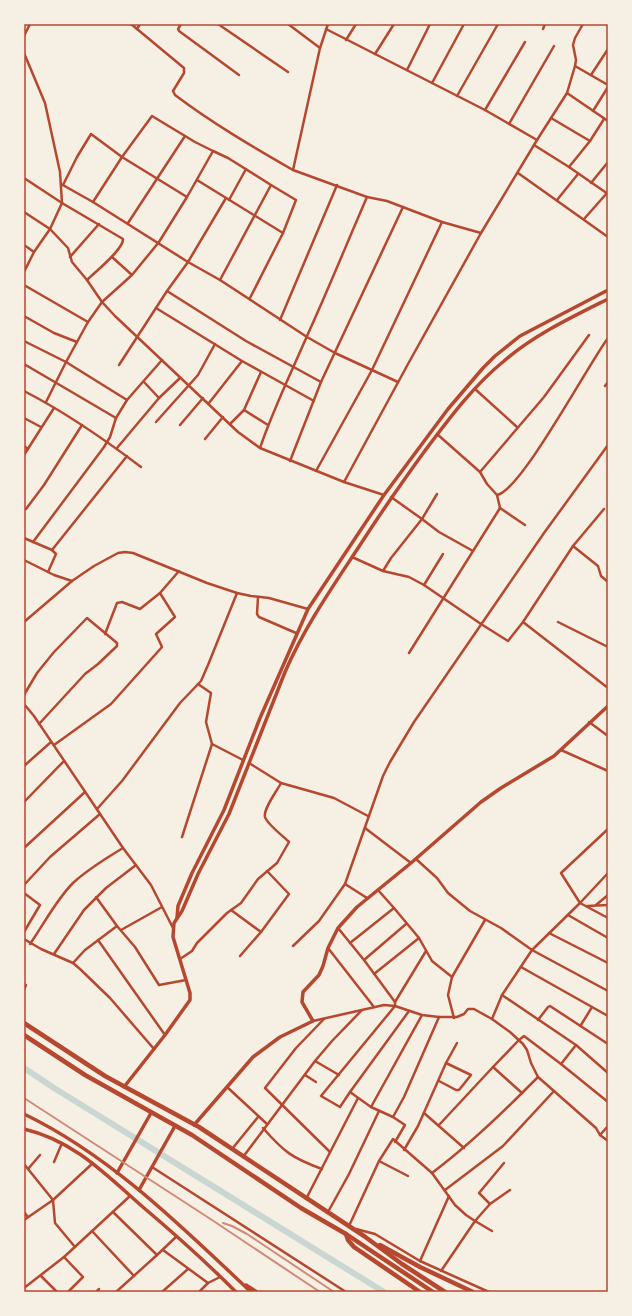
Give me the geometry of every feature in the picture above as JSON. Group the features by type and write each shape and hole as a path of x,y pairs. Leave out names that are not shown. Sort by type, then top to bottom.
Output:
{"highway":[{"path":"24,1023 105,1076 194,1125 374,1243 405,1266 445,1292"},
{"path":"24,1034 85,1075 175,1126 306,1211 346,1234 433,1292"},
{"path":"346,1234 348,1240 354,1247 420,1292"},
{"path":"374,1243 383,1246 405,1259 473,1292"}],"street":[{"path":"24,36 30,24"},
{"path":"131,24 184,68 184,73 173,92 175,95 254,148 294,170 367,197 387,201 442,222 481,233"},
{"path":"137,29 140,24"},
{"path":"181,24 178,29 179,32 239,75"},
{"path":"218,24 288,72"},
{"path":"288,24 320,48"},
{"path":"294,170 320,48 328,24"},
{"path":"346,40 356,24"},
{"path":"375,54 394,24"},
{"path":"407,70 430,24"},
{"path":"432,83 464,24"},
{"path":"457,96 498,24"},
{"path":"543,29 546,24"},
{"path":"344,482 481,233 567,92 576,60 573,45 575,38 583,24"},
{"path":"326,29 485,110 537,140"},
{"path":"485,110 525,42"},
{"path":"509,124 554,46"},
{"path":"591,74 608,48"},
{"path":"24,53 45,103 62,185 62,203 50,229 34,252 24,272"},
{"path":"575,66 591,74 608,86 592,110"},
{"path":"567,92 608,121"},
{"path":"93,202 122,157 152,116 185,136 246,169 296,200 283,233 250,298"},
{"path":"551,118 590,142"},
{"path":"569,167 590,142 604,119"},
{"path":"62,185 91,134 122,157 187,197"},
{"path":"128,223 158,180 185,136"},
{"path":"534,145 569,167 607,194 584,220"},
{"path":"46,402 88,322 102,302 132,276 159,242 213,151"},
{"path":"591,183 608,162"},
{"path":"119,365 188,262 246,169"},
{"path":"518,173 608,237"},
{"path":"557,200 578,174"},
{"path":"24,178 62,203 123,239 124,242 112,257 87,280"},
{"path":"197,180 283,233"},
{"path":"62,185 128,223 188,262 250,298 280,320 335,354 398,382"},
{"path":"220,280 271,185"},
{"path":"280,320 337,185"},
{"path":"260,448 284,385 307,337 367,197"},
{"path":"290,461 321,382 403,207"},
{"path":"24,212 50,229 68,248 72,262 102,302 180,378 209,403 247,440 260,448 290,461 344,482 391,497 439,532 473,552"},
{"path":"316,471 372,370 442,222"},
{"path":"70,258 99,224"},
{"path":"24,245 34,252"},
{"path":"112,257 132,276"},
{"path":"24,285 88,322"},
{"path":"177,918 177,909 180,901 224,810 243,760 296,633 308,609 384,495 432,430 483,368 507,346 534,328 608,290"},
{"path":"168,291 246,341 321,382"},
{"path":"124,1087 165,1035 190,1000 190,994 173,937 173,928 198,874 229,814 248,763 293,654 315,612 391,497 437,434 475,389 504,360 539,336 608,299"},
{"path":"156,308 242,361 314,401"},
{"path":"24,316 54,333 77,342"},
{"path":"534,328 539,336"},
{"path":"480,472 544,397 589,335"},
{"path":"497,495 502,494 519,476 537,452 608,338"},
{"path":"24,340 66,362 127,400"},
{"path":"156,422 189,386 202,369 215,344"},
{"path":"33,542 107,442 116,418 127,400 162,360"},
{"path":"209,403 242,361"},
{"path":"24,364 116,418"},
{"path":"230,424 244,410 261,372"},
{"path":"117,448 159,398 180,378"},
{"path":"144,382 159,398"},
{"path":"605,386 608,382"},
{"path":"475,389 517,427"},
{"path":"24,391 46,402 82,425 117,448 142,467"},
{"path":"180,425 203,398"},
{"path":"24,455 54,408"},
{"path":"244,410 268,425"},
{"path":"205,439 223,417"},
{"path":"24,418 41,427"},
{"path":"24,510 44,485 82,425"},
{"path":"437,434 480,472 487,484 497,495 500,508 524,525"},
{"path":"293,946 318,921 345,884 378,789 394,756 414,722 544,533 607,449 608,445"},
{"path":"24,446 28,449"},
{"path":"52,550 127,456"},
{"path":"383,571 422,519 437,494"},
{"path":"409,653 500,508"},
{"path":"352,557 383,571 409,577 424,585 508,641 523,622 573,546 604,509"},
{"path":"24,538 52,550 56,554 48,572"},
{"path":"573,546 598,566 602,576 608,582"},
{"path":"24,622 72,580 118,553 125,552 237,593 269,598 315,612"},
{"path":"424,585 444,554"},
{"path":"24,560 48,572 72,580"},
{"path":"105,634 117,603 119,602 139,609 160,592 179,571"},
{"path":"54,745 111,704 162,647 157,633 175,617 160,592"},
{"path":"97,809 122,781 180,703 198,684 208,665 237,593"},
{"path":"258,597 257,614 259,617 296,633"},
{"path":"24,695 37,673 54,652 86,618 117,644 117,646 98,664 85,674 39,724"},
{"path":"523,622 608,688"},
{"path":"558,622 608,647"},
{"path":"182,837 212,744 206,722 211,694 198,684"},
{"path":"24,704 150,885 173,928"},
{"path":"314,1021 302,1002 303,992 319,975 328,948 338,928 367,898 412,863 481,802 561,750 589,722 608,706"},
{"path":"589,722 608,736"},
{"path":"24,766 51,742"},
{"path":"212,744 243,760"},
{"path":"561,750 608,771"},
{"path":"24,802 64,761"},
{"path":"248,763 281,783 334,798 368,816"},
{"path":"179,959 192,950 213,926 241,903 258,879 277,863 289,842 267,821 264,814 281,783"},
{"path":"24,848 86,792"},
{"path":"24,885 50,856 100,814"},
{"path":"365,828 412,863"},
{"path":"608,828 561,873 580,903 608,918"},
{"path":"30,944 61,898 73,884 90,869 123,848"},
{"path":"416,859 437,878 448,893 470,911 501,928 532,950 608,991"},
{"path":"54,954 72,925 84,910 96,897 136,865"},
{"path":"240,956 261,932 289,894 267,871"},
{"path":"492,1019 502,995 532,950 608,873"},
{"path":"345,884 367,898"},
{"path":"377,890 419,938 432,961 452,977"},
{"path":"24,893 40,905 24,932"},
{"path":"596,906 608,895"},
{"path":"96,897 141,955 159,985 186,980"},
{"path":"586,906 608,905"},
{"path":"121,930 162,907"},
{"path":"350,943 394,908"},
{"path":"231,910 261,932"},
{"path":"568,915 608,938"},
{"path":"454,1018 448,995 452,977 485,920"},
{"path":"364,960 406,924"},
{"path":"73,963 85,950 117,926"},
{"path":"338,928 364,960 395,1004 409,1011 422,1015 454,1018 461,1016 471,1008 492,1019 519,1040 527,1050 531,1063 538,1077 596,1128 600,1135 608,1141"},
{"path":"549,933 608,964"},
{"path":"374,974 419,938"},
{"path":"24,939 30,944 73,963 110,998 154,1049"},
{"path":"98,940 165,1035"},
{"path":"328,948 374,1007"},
{"path":"409,1011 340,1107 322,1096 395,1004 426,951"},
{"path":"521,967 608,1016"},
{"path":"24,984 26,985 24,990"},
{"path":"502,995 576,1045 608,1073"},
{"path":"194,1125 246,1064 261,1050 291,1031 325,1018 395,1004"},
{"path":"538,1020 550,1006 608,1044"},
{"path":"581,1025 592,1007"},
{"path":"243,1157 315,1061 362,1010"},
{"path":"371,1107 422,1015"},
{"path":"393,1117 404,1097 439,1017"},
{"path":"325,1018 296,1048 266,1086 266,1089 283,1104 330,1152"},
{"path":"439,1124 524,1036 608,1102"},
{"path":"404,1150 418,1126 446,1063 457,1043"},
{"path":"561,1064 576,1045"},
{"path":"315,1061 339,1075"},
{"path":"439,1081 456,1090 459,1090 471,1075 446,1063"},
{"path":"493,1067 522,1093"},
{"path":"305,1075 316,1082"},
{"path":"432,1173 481,1133 538,1077"},
{"path":"227,1087 267,1124"},
{"path":"444,1190 503,1146 554,1091"},
{"path":"350,1092 371,1107 393,1117 405,1126 395,1142"},
{"path":"306,1199 358,1098"},
{"path":"328,1213 349,1174 379,1111"},
{"path":"117,1173 151,1113"},
{"path":"424,1113 439,1124 464,1148"},
{"path":"24,1114 71,1141 139,1190 170,1215 251,1292"},
{"path":"232,1150 258,1117"},
{"path":"139,1190 175,1126"},
{"path":"600,1135 608,1126"},
{"path":"264,1128 276,1143 291,1156 322,1169"},
{"path":"24,1129 49,1137 78,1152 176,1236 236,1292"},
{"path":"489,1292 420,1262 374,1234 365,1230 351,1228 378,1161 392,1139 432,1173 460,1210 492,1231"},
{"path":"54,1162 63,1143"},
{"path":"28,1170 40,1155"},
{"path":"378,1161 408,1176"},
{"path":"490,1204 480,1194 480,1192 504,1163"},
{"path":"24,1164 53,1200 54,1222 75,1247"},
{"path":"24,1220 53,1200 93,1164"},
{"path":"152,1167 346,1292"},
{"path":"441,1271 475,1221 490,1204 510,1190"},
{"path":"24,1288 64,1257 130,1196"},
{"path":"420,1262 449,1196"},
{"path":"24,1212 28,1217"},
{"path":"113,1212 158,1255"},
{"path":"92,1231 134,1276"},
{"path":"116,1292 158,1255 176,1236"},
{"path":"163,1250 208,1283"},
{"path":"64,1257 83,1277 68,1292"},
{"path":"162,1292 188,1269"},
{"path":"41,1276 57,1292"},
{"path":"199,1292 208,1283 220,1277"},
{"path":"240,1282 257,1292"},
{"path":"96,1292 99,1289"}],"waterway":[{"path":"24,1068 384,1292"}],"railway":[{"path":"24,1098 320,1292"},
{"path":"223,1223 247,1234 334,1292"}]}
